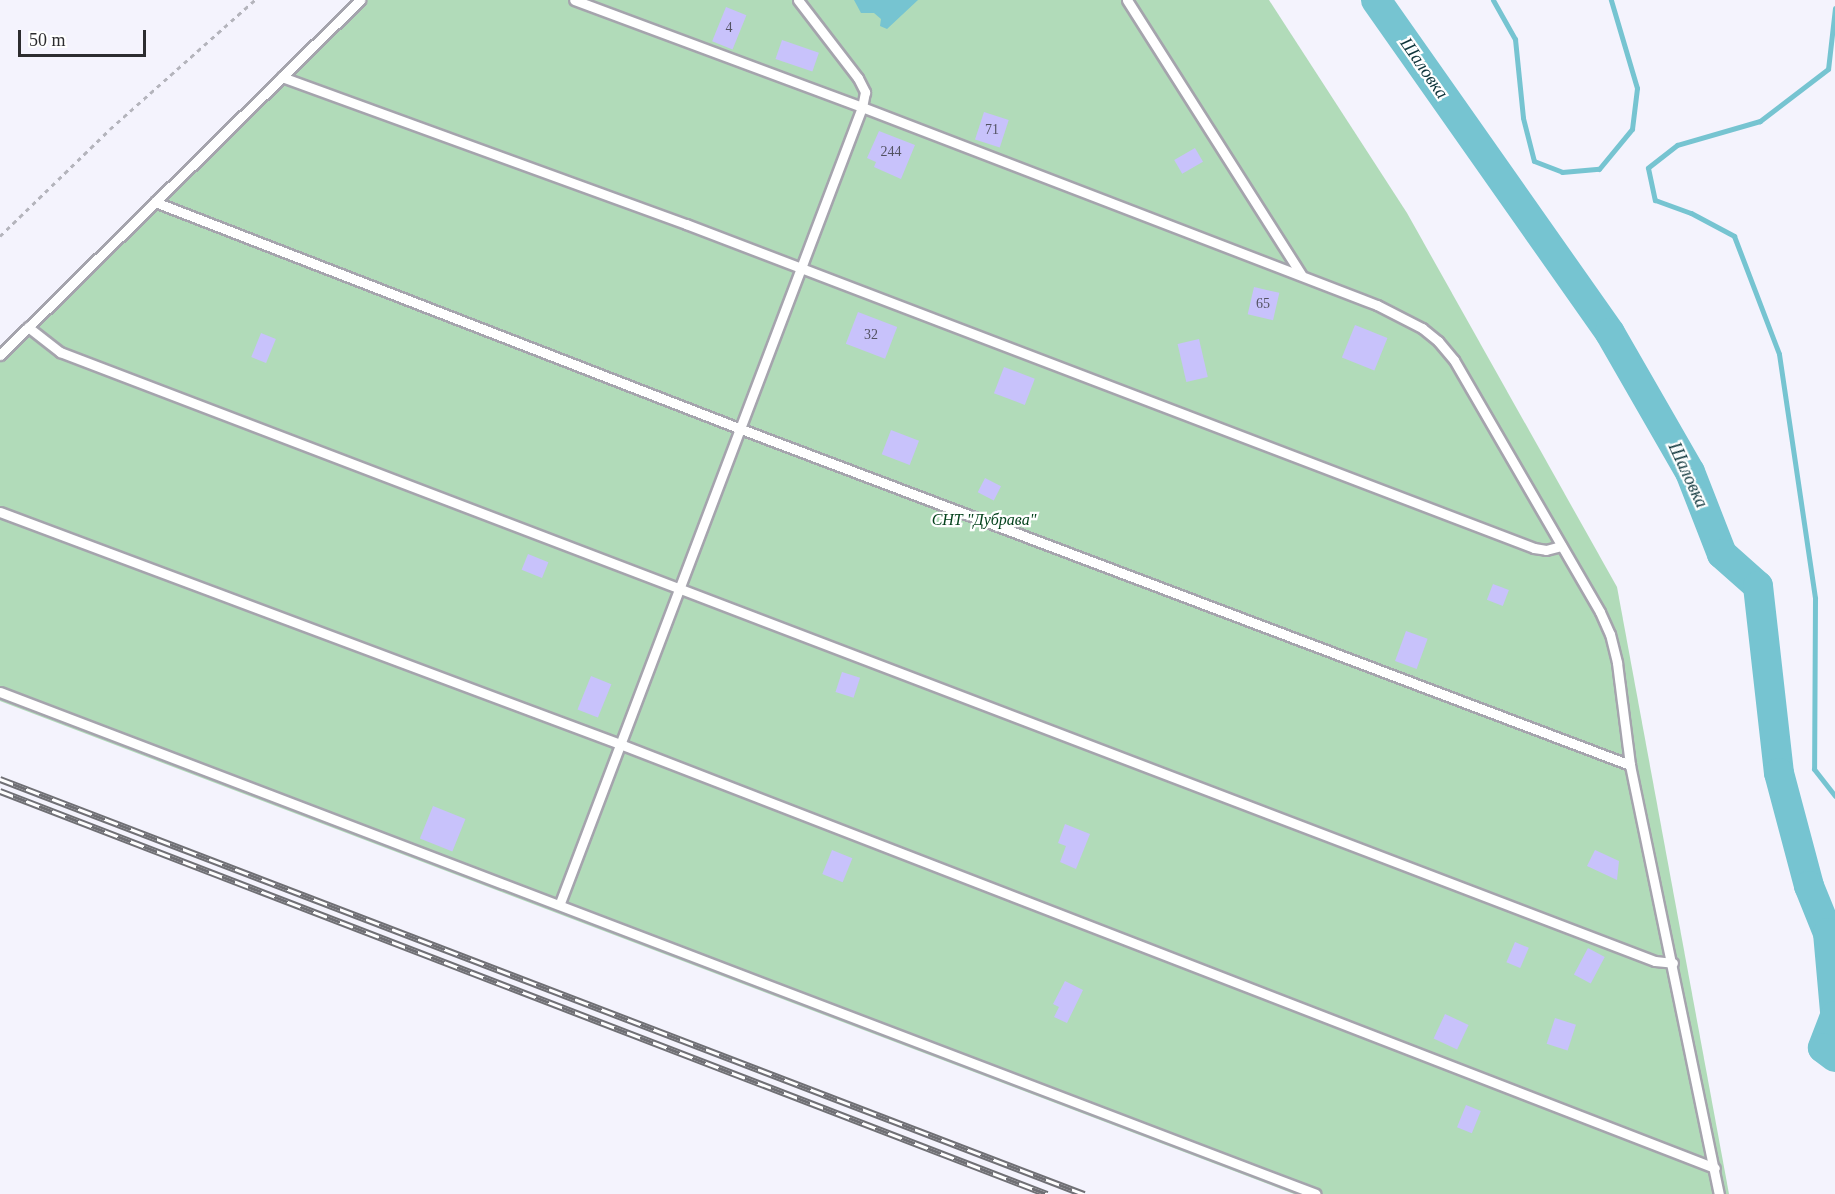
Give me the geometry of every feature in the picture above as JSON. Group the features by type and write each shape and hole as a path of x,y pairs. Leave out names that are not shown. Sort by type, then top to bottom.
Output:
{"lane":[{"path":"0,355 360,0"},
{"path":"573,0 862,107 1301,275 1332,290 1403,316 1438,341 1454,360 1600,612 1610,634 1617,663 1630,765 1673,963 1719,1194"},
{"path":"560,903 862,107 865,92 858,78 798,0"},
{"path":"1127,0 1301,275"},
{"path":"282,77 675,220 1534,548 1546,550 1561,546"},
{"path":"155,202 741,429 1630,765"},
{"path":"28,327 60,352 680,587 1643,957 1673,963"},
{"path":"0,512 620,744 1715,1168"},
{"path":"0,692 560,903 1316,1194"}],"path":[{"path":"0,236 110,129 255,0"}],"green space":[{"name":"СНТ \"Дубрава\"","path":"354,0 1269,0 1407,213 1617,587 1729,1194 1294,1194 0,701 0,349"}],"water":[{"path":"854,0 918,0 887,29 880,26 881,19 874,13 861,13"}],"building":[{"path":"726,7 746,15 733,50 712,41"},
{"path":"782,40 819,53 812,72 775,59"},
{"path":"984,112 1009,120 1000,148 975,140"},
{"path":"879,131 915,145 901,179 874,167 876,162 867,158"},
{"path":"1195,148 1203,162 1182,174 1174,160"},
{"path":"1254,287 1279,293 1273,320 1248,314"},
{"path":"858,312 897,327 885,359 846,344"},
{"path":"1355,325 1387,338 1374,371 1342,357"},
{"path":"261,333 276,339 266,363 251,357"},
{"path":"1199,339 1208,377 1186,382 1178,344"},
{"path":"1004,367 1035,379 1025,405 994,393"},
{"path":"891,430 919,441 910,465 882,454"},
{"path":"985,478 1001,486 994,500 978,492"},
{"path":"528,554 548,562 542,578 522,570"},
{"path":"1493,584 1509,590 1503,606 1487,600"},
{"path":"1406,631 1428,639 1417,669 1395,661"},
{"path":"842,672 860,678 854,698 836,692"},
{"path":"591,676 611,684 598,718 578,709"},
{"path":"433,806 465,819 452,852 420,838"},
{"path":"1065,824 1090,834 1076,869 1060,862 1066,846 1058,843"},
{"path":"832,850 852,858 843,882 822,874"},
{"path":"1595,850 1619,861 1617,880 1587,866"},
{"path":"1515,942 1529,948 1520,968 1506,962"},
{"path":"1588,948 1605,957 1591,983 1574,974"},
{"path":"1065,981 1083,990 1067,1023 1054,1017 1059,1007 1053,1004"},
{"path":"1445,1014 1469,1025 1457,1049 1434,1038"},
{"path":"1555,1018 1576,1025 1568,1050 1547,1044"},
{"path":"1466,1105 1481,1111 1472,1133 1457,1127"}],"waterway":[{"name":"Шаловка","path":"1376,0 1610,333 1690,472 1722,554 1758,586 1779,773 1809,886 1828,933 1835,1012"},
{"path":"1493,0 1515,39 1523,118 1534,161 1562,172 1599,169 1632,129 1637,88 1611,0"},
{"path":"1835,8 1828,69 1760,121 1677,145 1648,168 1655,200 1691,213 1734,236 1779,354 1815,598 1814,769 1835,796"},
{"name":"Шаловка","path":"1835,1016 1823,1048 1835,1057"}],"railway":[{"path":"0,779 1084,1194"},
{"path":"0,791 1047,1194"}]}
